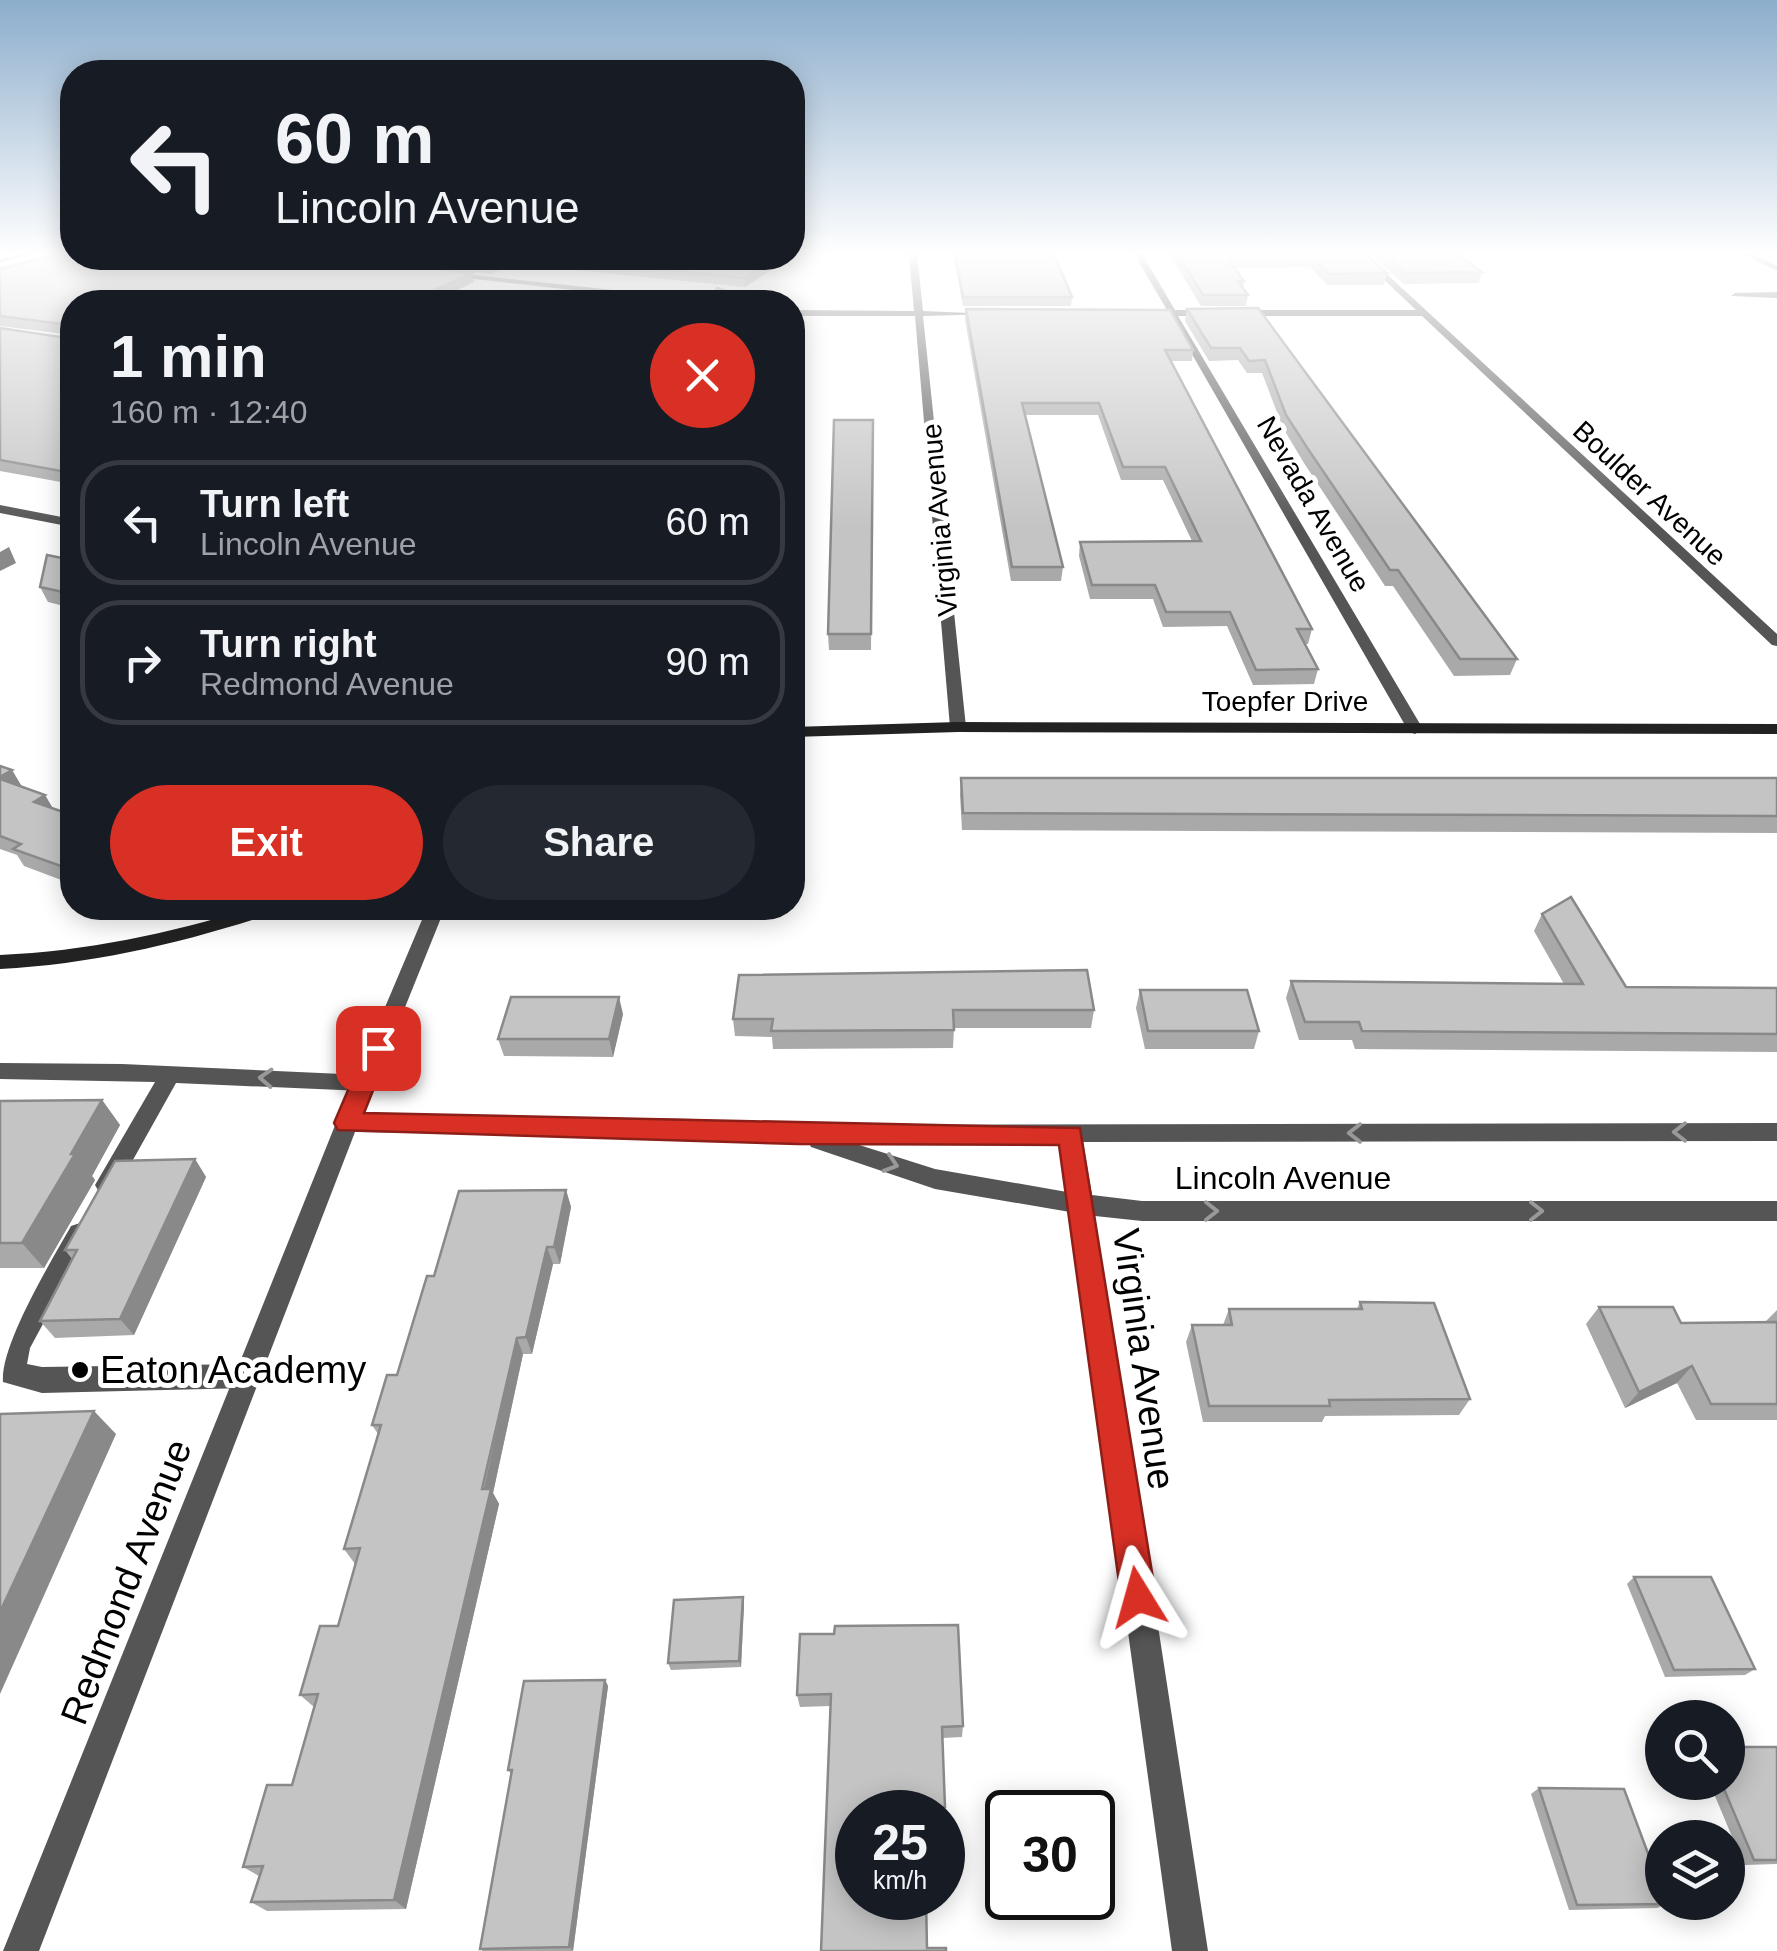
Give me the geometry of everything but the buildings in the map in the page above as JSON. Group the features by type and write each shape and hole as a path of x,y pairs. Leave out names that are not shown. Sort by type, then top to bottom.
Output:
{"street":[{"name":"Virginia Avenue","path":"923,345 958,727"},
{"name":"Nevada Avenue","path":"1192,345 1415,728"},
{"name":"Boulder Avenue","path":"1459,345 1777,642"},
{"path":"0,509 60,521"},
{"name":"Toepfer Drive","path":"805,732 958,727 1777,728"},
{"path":"0,962 139,946 229,920"},
{"name":"Redmond Avenue","path":"21,1951 347,1123 431,920"},
{"path":"0,1072 170,1074 364,1083"},
{"path":"170,1074 17,1346 12,1373 42,1380 248,1376"},
{"name":"Lincoln Avenue","path":"347,1123 678,1128 798,1134 1777,1132"},
{"name":"Lincoln Avenue","path":"798,1134 935,1179 1081,1204 1142,1210 1777,1211"},
{"name":"Virginia Avenue","path":"1070,1135 1190,1951"}],"place":[{"name":"Eaton Academy","path":"80,1370"}],"route":[{"path":"378,1048 347,1123 697,1128 798,1134 1070,1135 1138,1597"}]}
